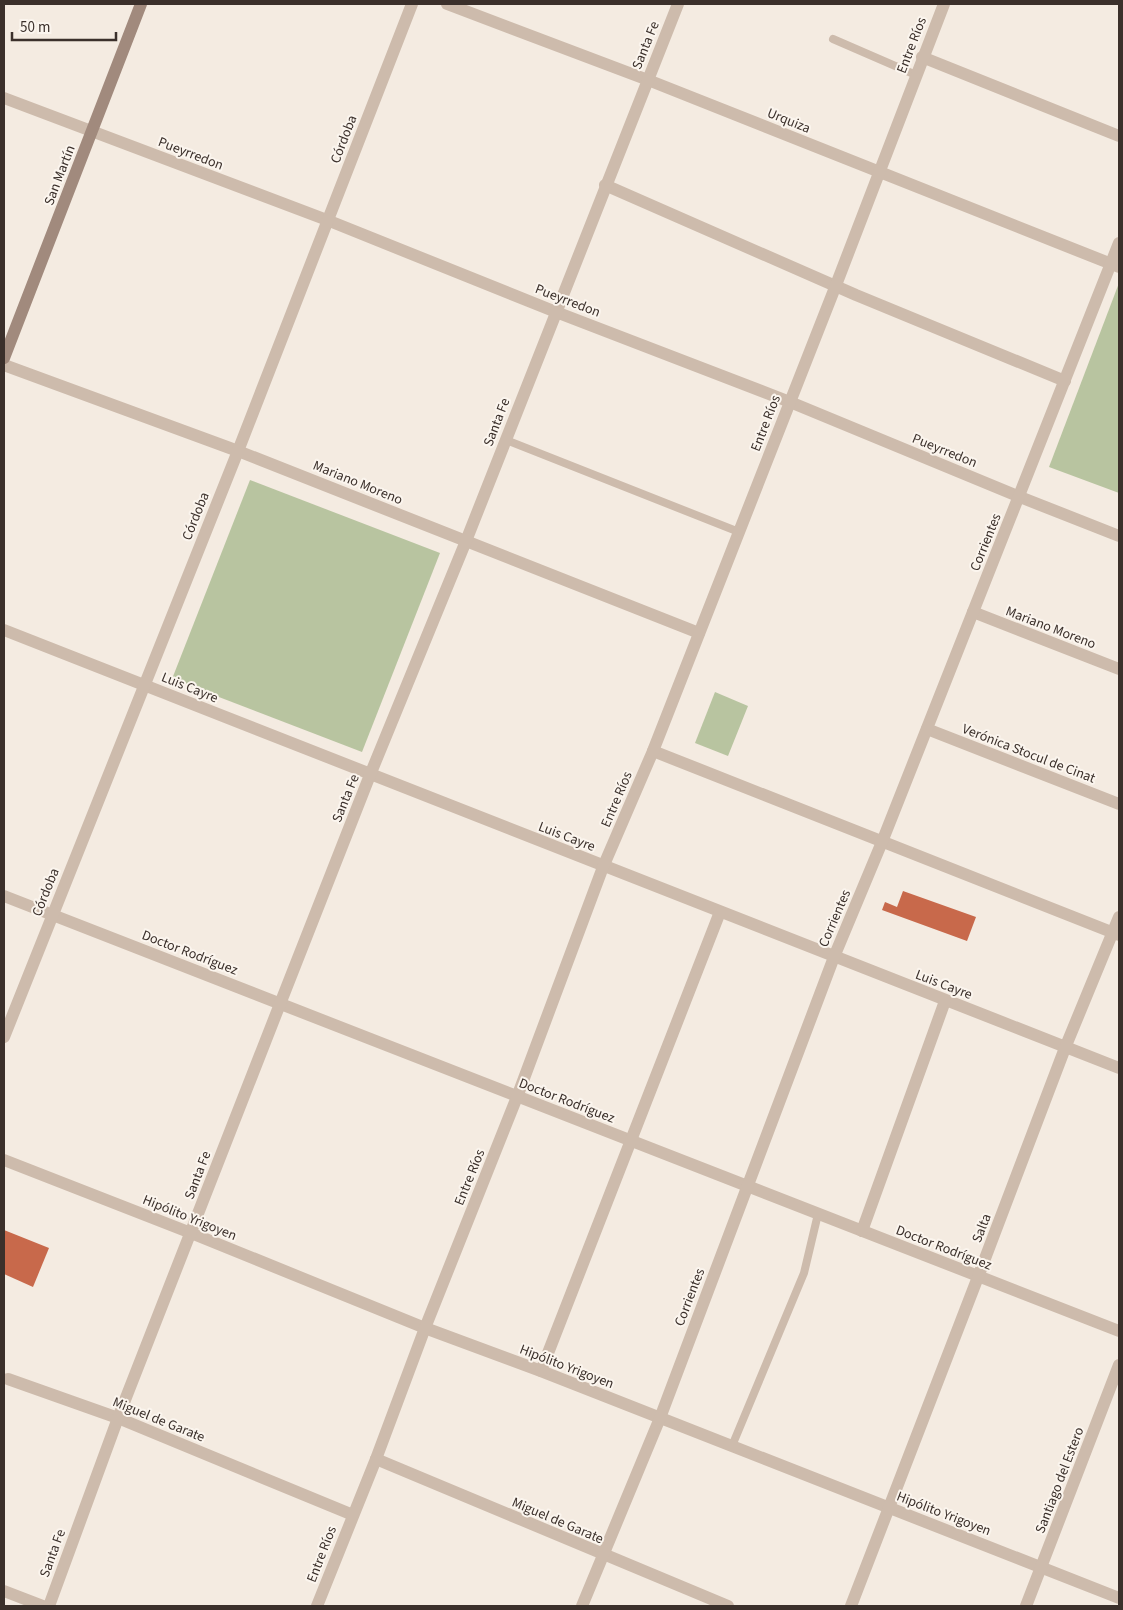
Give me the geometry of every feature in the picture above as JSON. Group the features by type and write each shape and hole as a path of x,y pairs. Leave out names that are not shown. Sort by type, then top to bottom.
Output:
{"street":[{"name":"San Martín","path":"4,358 141,4"},
{"name":"Córdoba","path":"4,1037 238,451 412,4"},
{"name":"Urquiza","path":"446,4 648,80 1115,266"},
{"name":"Santa Fe","path":"49,1606 118,1418 280,1004 370,775 466,541 678,4"},
{"name":"Entre Ríos","path":"317,1606 352,1514 376,1459 424,1328 517,1097 603,867 653,750 836,285 922,57 944,4"},
{"path":"922,57 1119,136"},
{"name":"Pueyrredon","path":"4,98 327,220 556,312 790,402 1119,536"},
{"path":"605,185 856,295 1065,381"},
{"name":"Corrientes","path":"582,1606 660,1418 834,957 882,842 1065,381 1115,266 1119,244"},
{"name":"Mariano Moreno","path":"4,365 238,451 699,633"},
{"name":"Mariano Moreno","path":"973,612 1119,669"},
{"name":"Luis Cayre","path":"4,630 603,867 1119,1068"},
{"name":"Verónica Stocul de Cinat","path":"927,729 1119,804"},
{"path":"653,750 1116,934"},
{"name":"Doctor Rodríguez","path":"4,896 1119,1331"},
{"path":"540,1371 720,912"},
{"name":"Salta","path":"851,1606 1065,1048 1116,934 1119,917"},
{"path":"862,1231 945,1001"},
{"name":"Hipólito Yrigoyen","path":"4,1160 191,1233 424,1328 540,1371 1119,1598"},
{"name":"Santiago del Estero","path":"1026,1606 1119,1365"},
{"name":"Miguel de Garate","path":"8,1379 118,1418 352,1514"},
{"name":"Miguel de Garate","path":"376,1459 728,1606"},
{"path":"4,1591 43,1606"}],"lane":[{"path":"833,39 916,75"},
{"path":"506,440 739,532"},
{"path":"732,1446 804,1274 818,1214"}],"green space":[{"path":"1119,283 1119,493 1049,467"},
{"path":"250,480 440,553 362,752 172,679"},
{"path":"715,692 748,706 728,756 695,743"}],"building":[{"path":"903,891 976,917 967,941 882,910 885,902 897,907"},
{"path":"4,1230 49,1248 33,1287 4,1274"}]}
